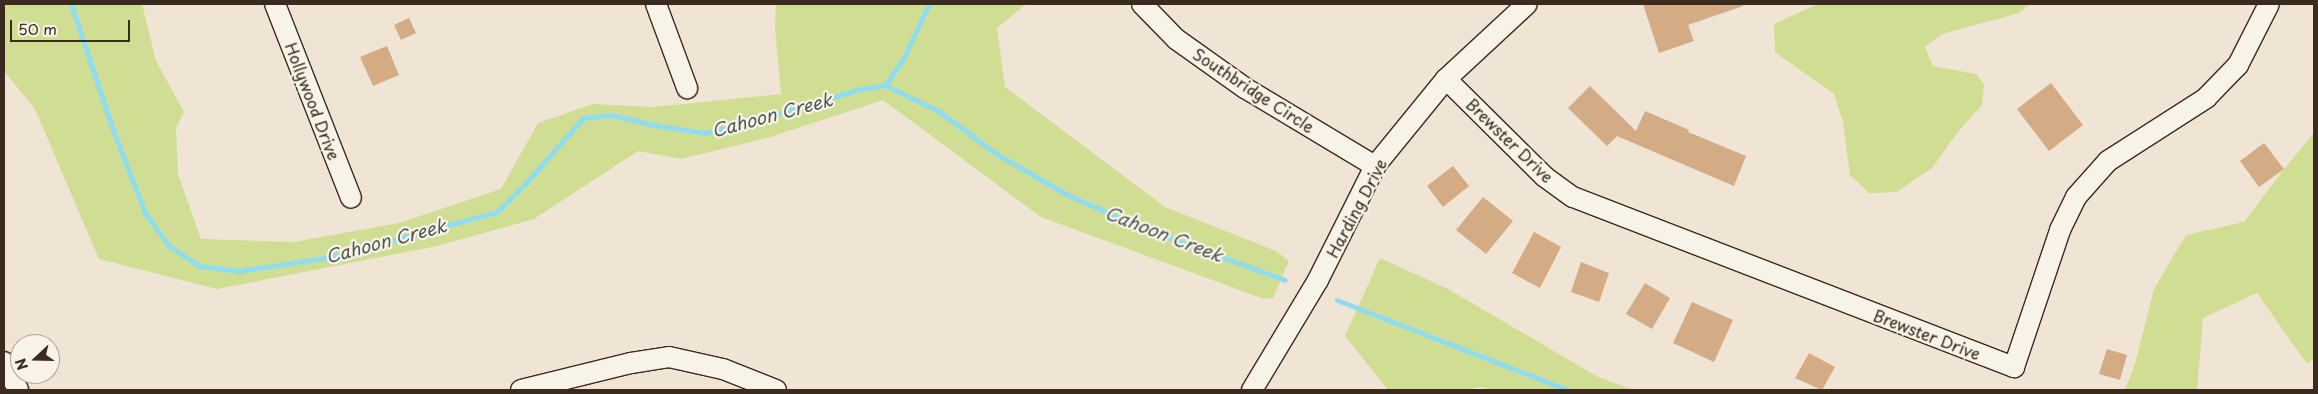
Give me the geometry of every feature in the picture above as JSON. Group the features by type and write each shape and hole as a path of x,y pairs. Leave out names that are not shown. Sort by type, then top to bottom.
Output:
{"street":[{"name":"Hollywood Drive","path":"275,4 351,198"},
{"path":"656,4 687,88"},
{"name":"Southbridge Circle","path":"1142,4 1176,39 1245,88 1375,166"},
{"name":"Harding Drive","path":"1252,390 1318,280 1375,166 1446,79 1527,4"},
{"name":"Brewster Drive","path":"1446,79 1546,177 1573,196 2014,367 2060,230 2076,197 2108,161 2206,98 2238,65 2269,4"},
{"path":"521,390 631,363 669,357 723,369 776,390"},
{"path":"4,362 18,390"}],"green space":[{"path":"4,4 142,4 156,61 184,112 176,128 178,174 201,239 294,242 399,223 501,189 538,123 593,104 653,107 781,94 775,28 776,4 1026,4 997,28 1005,87 1165,207 1276,251 1289,261 1273,298 1264,299 1041,217 883,100 767,138 681,159 638,151 534,219 437,246 217,289 99,259 35,109 4,71"},
{"path":"1818,4 2030,4 2019,13 1942,34 1925,47 1933,66 1976,74 1984,84 1982,105 1957,133 1933,167 1897,192 1869,193 1850,175 1843,122 1834,94 1775,52 1774,24"},
{"path":"2314,133 2314,358 2307,364 2257,293 2203,318 2197,390 2125,390 2135,364 2154,289 2186,235 2244,222"},
{"path":"1380,258 1448,289 1598,377 1634,390 1492,390 1481,387 1464,390 1388,390 1345,336"}],"building":[{"path":"1643,4 1743,4 1743,6 1688,25 1694,41 1659,53"},
{"path":"409,18 416,33 401,40 394,25"},
{"path":"387,46 399,75 373,86 360,57"},
{"path":"2051,83 2083,125 2049,151 2017,109"},
{"path":"1590,86 1636,131 1645,111 1689,130 1688,132 1746,156 1734,186 1617,136 1607,146 1568,108"},
{"path":"2264,143 2284,169 2259,187 2240,161"},
{"path":"1453,166 1469,186 1443,207 1427,186"},
{"path":"1483,197 1513,221 1486,254 1456,230"},
{"path":"1534,232 1561,247 1540,288 1512,273"},
{"path":"1581,262 1609,273 1599,302 1571,292"},
{"path":"1645,283 1670,298 1652,329 1626,314"},
{"path":"1692,302 1733,320 1714,362 1673,343"},
{"path":"2107,349 2127,355 2120,380 2099,374"},
{"path":"1809,353 1835,367 1822,390 1795,378"}],"waterway":[{"name":"Cahoon Creek","path":"71,4 112,127 145,213 168,245 199,266 238,271 331,257 497,212 526,183 583,118 612,115 653,125 705,133 751,122 856,90 885,85 940,112 995,153 1066,194 1142,228 1285,280"},
{"path":"885,85 902,61 929,4"},
{"name":"Cahoon Creek","path":"1337,300 1568,390"}]}
